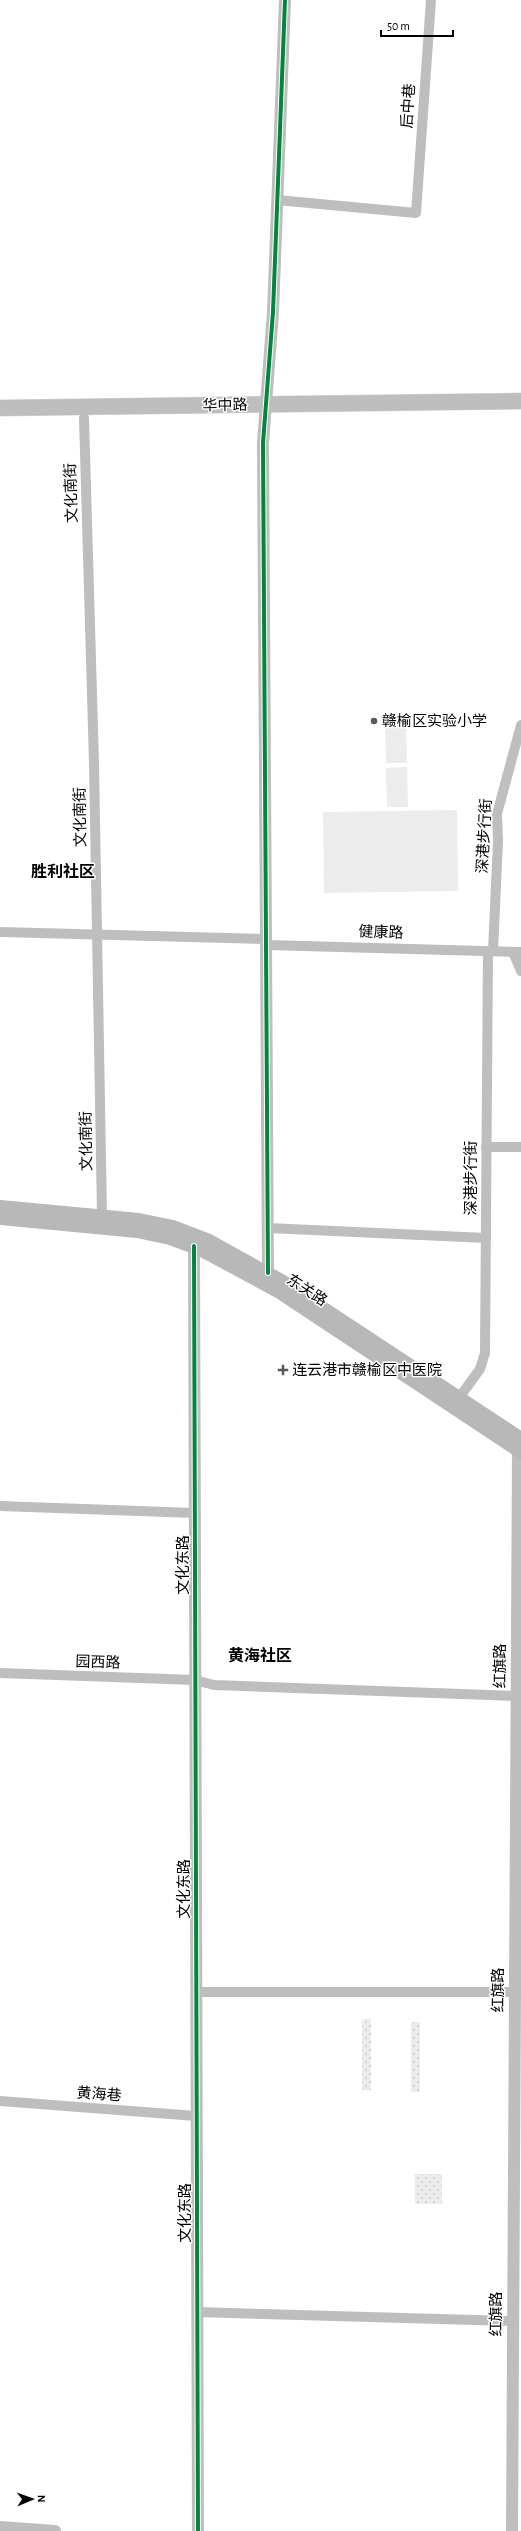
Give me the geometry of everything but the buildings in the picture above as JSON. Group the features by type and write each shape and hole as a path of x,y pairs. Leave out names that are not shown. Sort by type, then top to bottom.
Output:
{"main road":[{"name":"华中路","path":"0,419 84,418 521,401"},
{"name":"华中路","path":"0,408 521,412"},
{"name":"东关路","path":"0,1206 151,1222 186,1232 224,1248 268,1273 459,1398 520,1447"},
{"name":"东关路","path":"0,1218 137,1230 170,1238 194,1246 219,1258 278,1291 520,1447"}],"street":[{"path":"268,1273 263,450 277,200 285,0"},
{"name":"后中巷","path":"277,200 416,213 431,0"},
{"name":"文化南街","path":"84,418 97,936 102,1216"},
{"name":"深港步行街","path":"459,1398 484,1361 486,1147 491,951 498,842 497,814 521,726"},
{"name":"健康路","path":"0,932 517,952"},
{"path":"517,952 521,971"},
{"path":"486,1147 521,1147"},
{"path":"268,1228 486,1238"},
{"name":"文化东路","path":"194,1246 198,2531"},
{"name":"红旗路","path":"512,2531 512,2321 517,2058 514,1992 516,1696 520,1447"},
{"path":"0,1506 195,1513"},
{"name":"园西路","path":"0,1673 195,1680 214,1685 516,1696"},
{"path":"196,1992 514,1992"},
{"name":"黄海巷","path":"0,2101 196,2116"},
{"path":"197,2312 512,2321"},
{"path":"0,2527 55,2531"}],"shaded area":[{"path":"385,723 406,723 407,763 386,763"},
{"path":"407,767 408,807 387,807 386,768"},
{"path":"457,810 458,891 324,893 323,812"},
{"path":"362,2019 371,2019 371,2090 362,2090"},
{"path":"411,2022 420,2022 420,2092 411,2092"},
{"path":"415,2174 442,2174 442,2204 415,2204"}],"cycle path":[{"path":"268,1273 263,443 273,312 285,0"},
{"path":"194,1246 198,2531"}],"place":[{"name":"赣榆区实验小学","path":"374,721"},
{"name":"连云港市赣榆区中医院","path":"283,1370"}],"district":[{"name":"胜利社区","path":"63,871"},
{"name":"黄海社区","path":"260,1655"}]}
